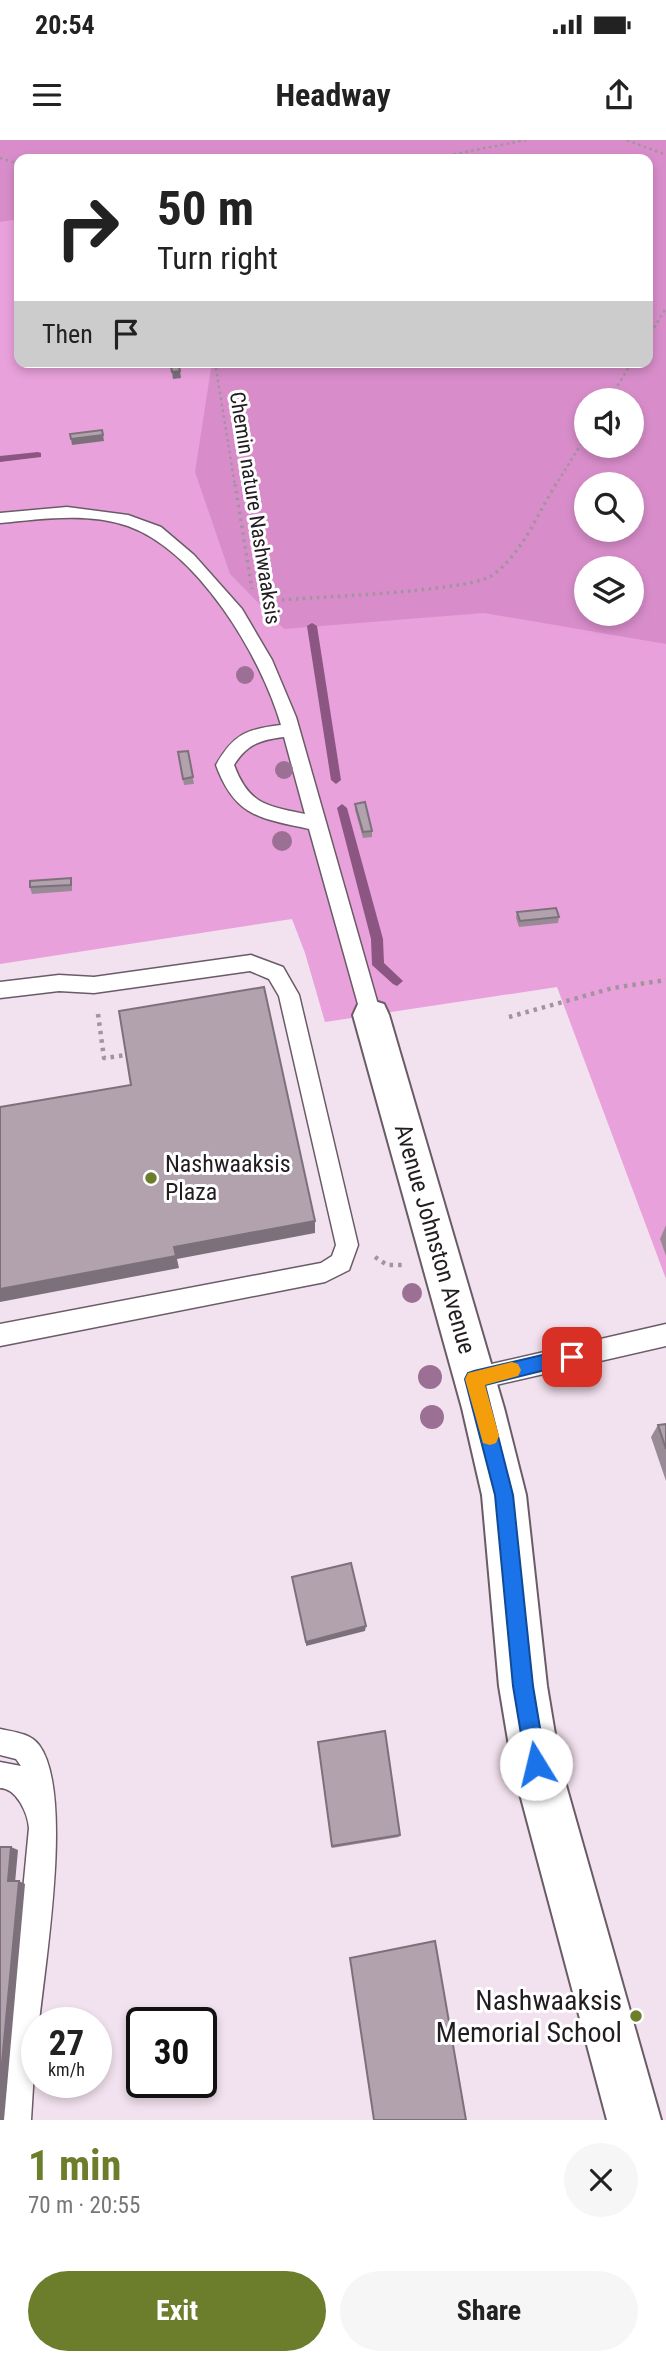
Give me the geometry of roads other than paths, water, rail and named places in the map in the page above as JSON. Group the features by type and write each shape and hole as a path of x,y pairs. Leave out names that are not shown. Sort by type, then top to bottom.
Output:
{"street":[{"name":"Avenue Johnston Avenue","path":"371,1015 504,1495 523,1686 536,1764 634,2120"}],"lane":[{"path":"0,519 68,512 128,520 155,531 188,559 234,609 264,660 291,730 371,1015"},
{"path":"291,730 265,733 237,745 225,765 232,788 248,807 318,824"},
{"path":"0,990 59,983 94,985 251,963 276,973 289,995 347,1245 341,1263 325,1272 0,1335"},
{"path":"474,1379 666,1335"},
{"path":"0,1742 23,1747 31,1756 38,1776 43,1828 16,2120"},
{"path":"0,1775 18,1778 27,1786 43,1828"}],"waterway":[{"path":"0,459 38,455"},
{"path":"312,626 336,780"},
{"path":"342,808 377,939 378,965 397,981"}],"place":[{"name":"Nashwaaksis Plaza","path":"151,1178"},
{"name":"Nashwaaksis Memorial School","path":"636,2016"}]}
